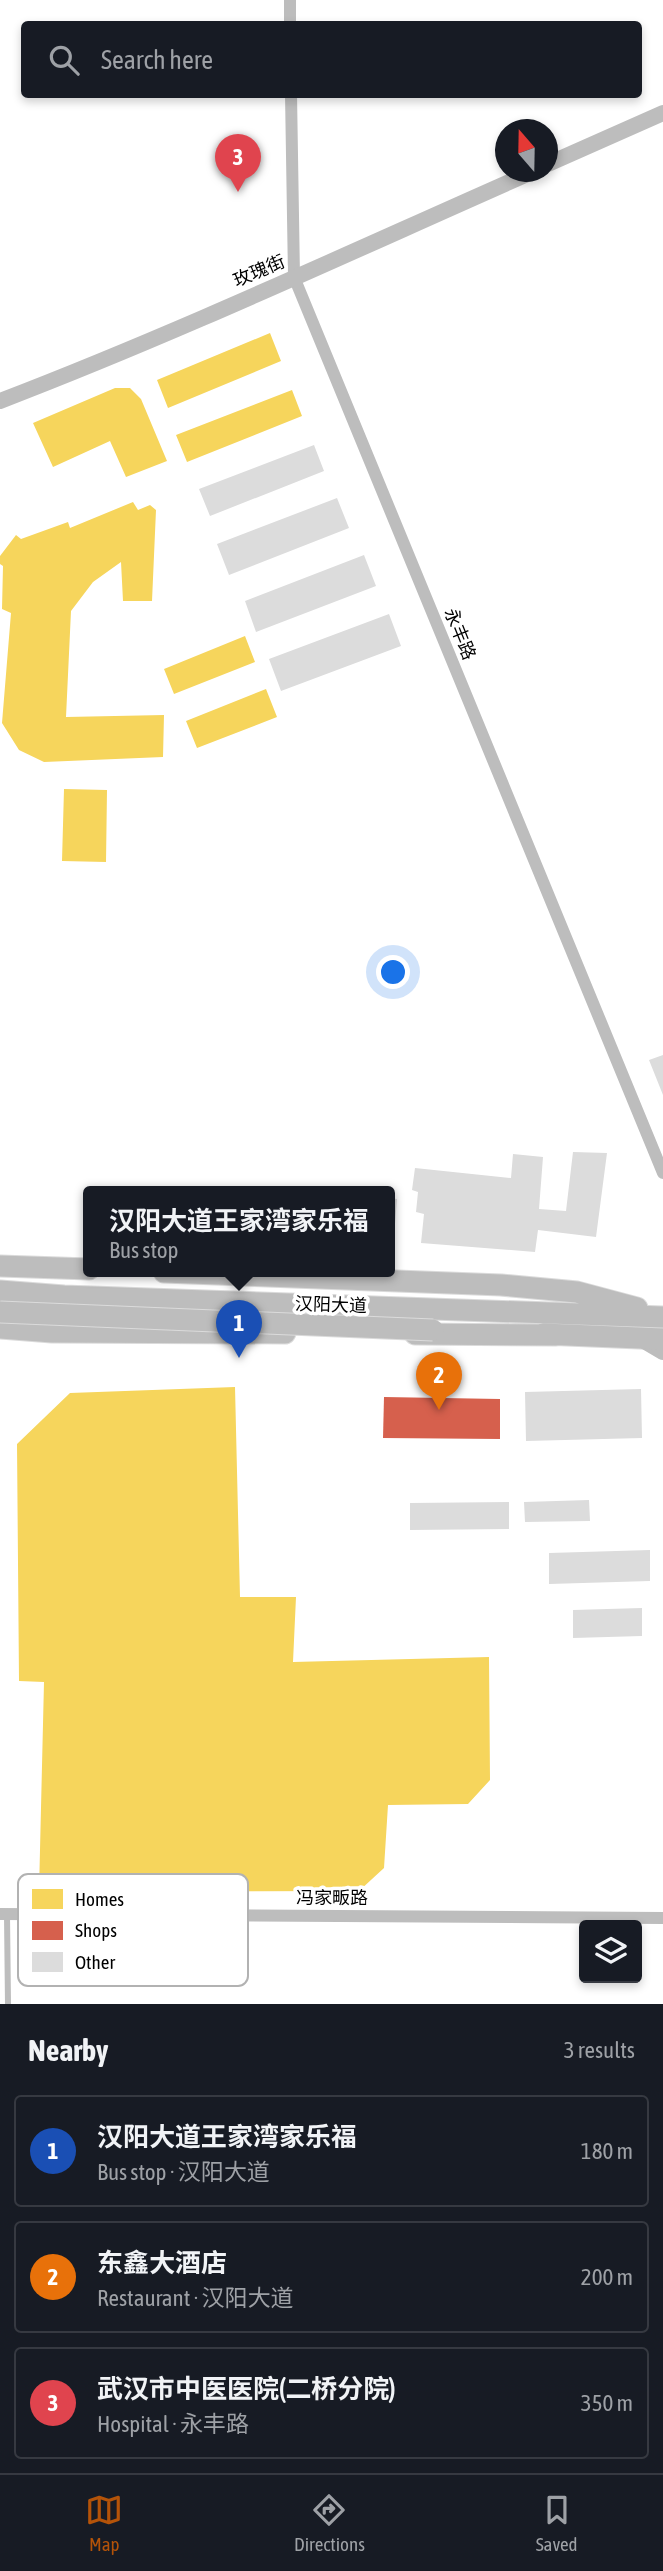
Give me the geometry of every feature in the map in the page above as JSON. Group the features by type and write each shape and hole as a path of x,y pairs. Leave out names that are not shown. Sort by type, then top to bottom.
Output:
{"main road":[{"path":"0,1266 83,1269"},
{"path":"294,1277 501,1285 577,1292 663,1316"},
{"name":"汉阳大道","path":"0,1292 435,1319 556,1335"},
{"name":"汉阳大道","path":"0,1312 435,1319 663,1316"},
{"name":"汉阳大道","path":"0,1328 52,1332 556,1335 663,1339"}],"street":[{"path":"290,0 290,21"},
{"name":"永丰路","path":"291,98 294,277 663,1173"},
{"path":"558,160 663,113"},
{"name":"玫瑰街","path":"0,401 294,277 508,182"},
{"path":"639,1338 663,1352"},
{"name":"冯家畈路","path":"248,1915 663,1918"}],"lane":[{"path":"4,1914 8,2004"}],"building: Homes":[{"path":"270,333 281,361 168,408 157,380"},
{"path":"115,388 130,388 141,399 167,461 126,477 110,441 53,467 33,423"},
{"path":"292,390 302,416 187,462 176,435"},
{"path":"133,502 138,510 150,505 156,510 152,601 123,601 121,562 93,582 71,611 66,717 164,715 163,757 44,762 19,750 2,723 11,613 2,609 3,566 0,564 0,556 16,535 21,539 68,522 70,528"},
{"path":"245,636 255,662 174,694 164,669"},
{"path":"266,689 277,717 197,748 186,721"},
{"path":"64,789 107,790 106,862 62,861"},
{"path":"235,1387 240,1597 296,1597 293,1662 489,1657 490,1780 468,1804 388,1805 384,1868 359,1891 248,1891 248,1874 39,1874 44,1682 19,1681 17,1444 70,1393"}],"building: Shops":[{"path":"384,1397 500,1399 500,1439 383,1438"}],"building: Other":[{"path":"314,445 324,471 210,516 199,489"},
{"path":"337,498 349,528 229,575 217,544"},
{"path":"364,555 376,586 256,632 245,601"},
{"path":"389,614 401,646 281,691 269,659"},
{"path":"663,1055 663,1095 649,1060"},
{"path":"573,1152 607,1153 596,1237 538,1230 535,1252 421,1243 424,1214 416,1212 418,1192 412,1190 415,1168 511,1178 513,1154 543,1157 539,1209 566,1211"},
{"path":"641,1389 642,1438 526,1441 525,1392"},
{"path":"589,1500 590,1521 525,1522 524,1502"},
{"path":"509,1502 509,1529 410,1530 410,1503"},
{"path":"650,1550 650,1581 549,1584 549,1553"},
{"path":"642,1608 642,1636 573,1638 573,1610"}],"place":[{"name":"武汉市中医医院(二桥分院)","path":"238,192"},
{"name":"汉阳大道王家湾家乐福","path":"239,1358"},
{"name":"东鑫大酒店","path":"439,1410"}]}
